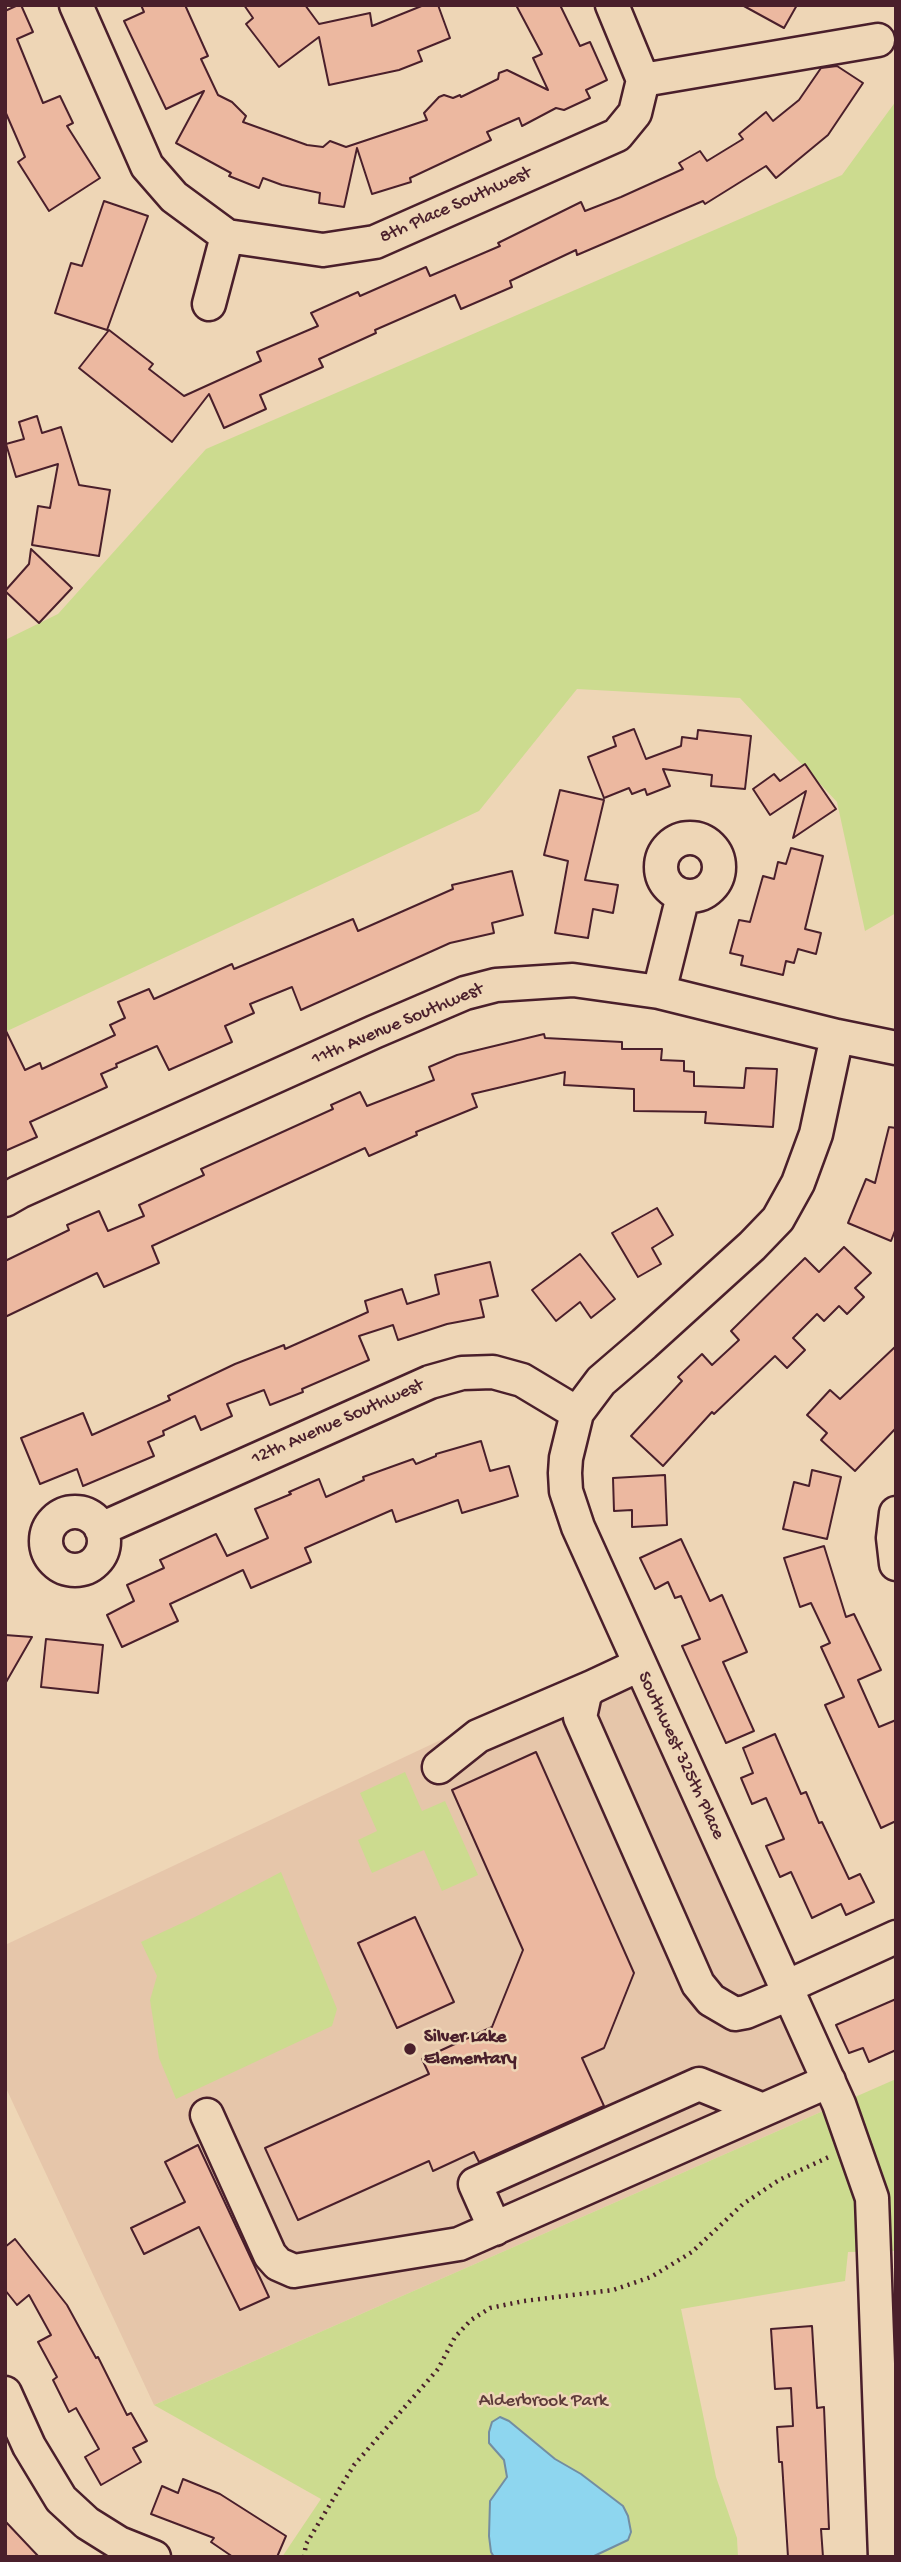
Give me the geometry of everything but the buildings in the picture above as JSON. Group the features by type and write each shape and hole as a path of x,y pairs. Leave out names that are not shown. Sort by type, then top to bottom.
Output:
{"street":[{"path":"76,5 146,166 174,197 227,236 209,303"},
{"path":"612,5 643,80 878,40"},
{"name":"8th Place Southwest","path":"227,236 323,250 375,242 617,135 635,113 643,80"},
{"path":"659,992 683,896"},
{"name":"11th Avenue Southwest","path":"5,1200 466,993 496,985 573,980 659,992 896,1048"},
{"name":"Southwest 325th Place","path":"837,1036 816,1134 798,1183 778,1219 674,1318 601,1381 577,1413 566,1458 566,1491 578,1527 639,1665 829,2081 872,2198 885,2557"},
{"name":"12th Avenue Southwest","path":"101,1529 430,1382 462,1373 493,1372 522,1380 577,1413"},
{"path":"896,1513 893,1538 896,1564"},
{"path":"439,1767 478,1736 639,1665"},
{"path":"592,1687 585,1694 582,1704 580,1717 583,1727 698,1984 711,2000 735,2014 746,2012 896,1937"},
{"path":"206,2115 270,2255 284,2269 294,2271 459,2245 829,2081"},
{"path":"495,2229 475,2184 699,2084 763,2110"},
{"path":"5,2393 29,2446 61,2499 88,2524 119,2543 154,2557"}],"path":[{"path":"304,2557 306,2544 354,2465 438,2369 455,2337 471,2320 490,2308 613,2290 651,2277 692,2252 743,2204 770,2186 854,2145"}],"shaded area":[{"name":"Silver Lake Elementary","path":"632,1650 839,2104 154,2405 5,2086 5,1945"}],"green space":[{"path":"896,101 896,913 865,931 837,802 740,698 577,689 479,811 5,1032 5,640 58,614 206,449 842,175"},
{"path":"405,1772 422,1811 445,1801 478,1875 442,1891 424,1850 372,1873 358,1840 377,1831 360,1793"},
{"path":"281,1872 337,2009 332,2026 176,2099 159,2058 150,2000 157,1976 141,1942"},
{"name":"Alderbrook Park","path":"896,2079 896,2251 848,2252 845,2281 681,2309 716,2477 737,2538 738,2557 282,2557 321,2499 154,2405"}],"water":[{"path":"500,2417 623,2506 631,2532 628,2540 592,2557 494,2557 489,2536 490,2501 507,2477 504,2460 489,2443 489,2432 492,2422"}],"place":[{"name":"Silver Lake Elementary","path":"410,2049"}]}
